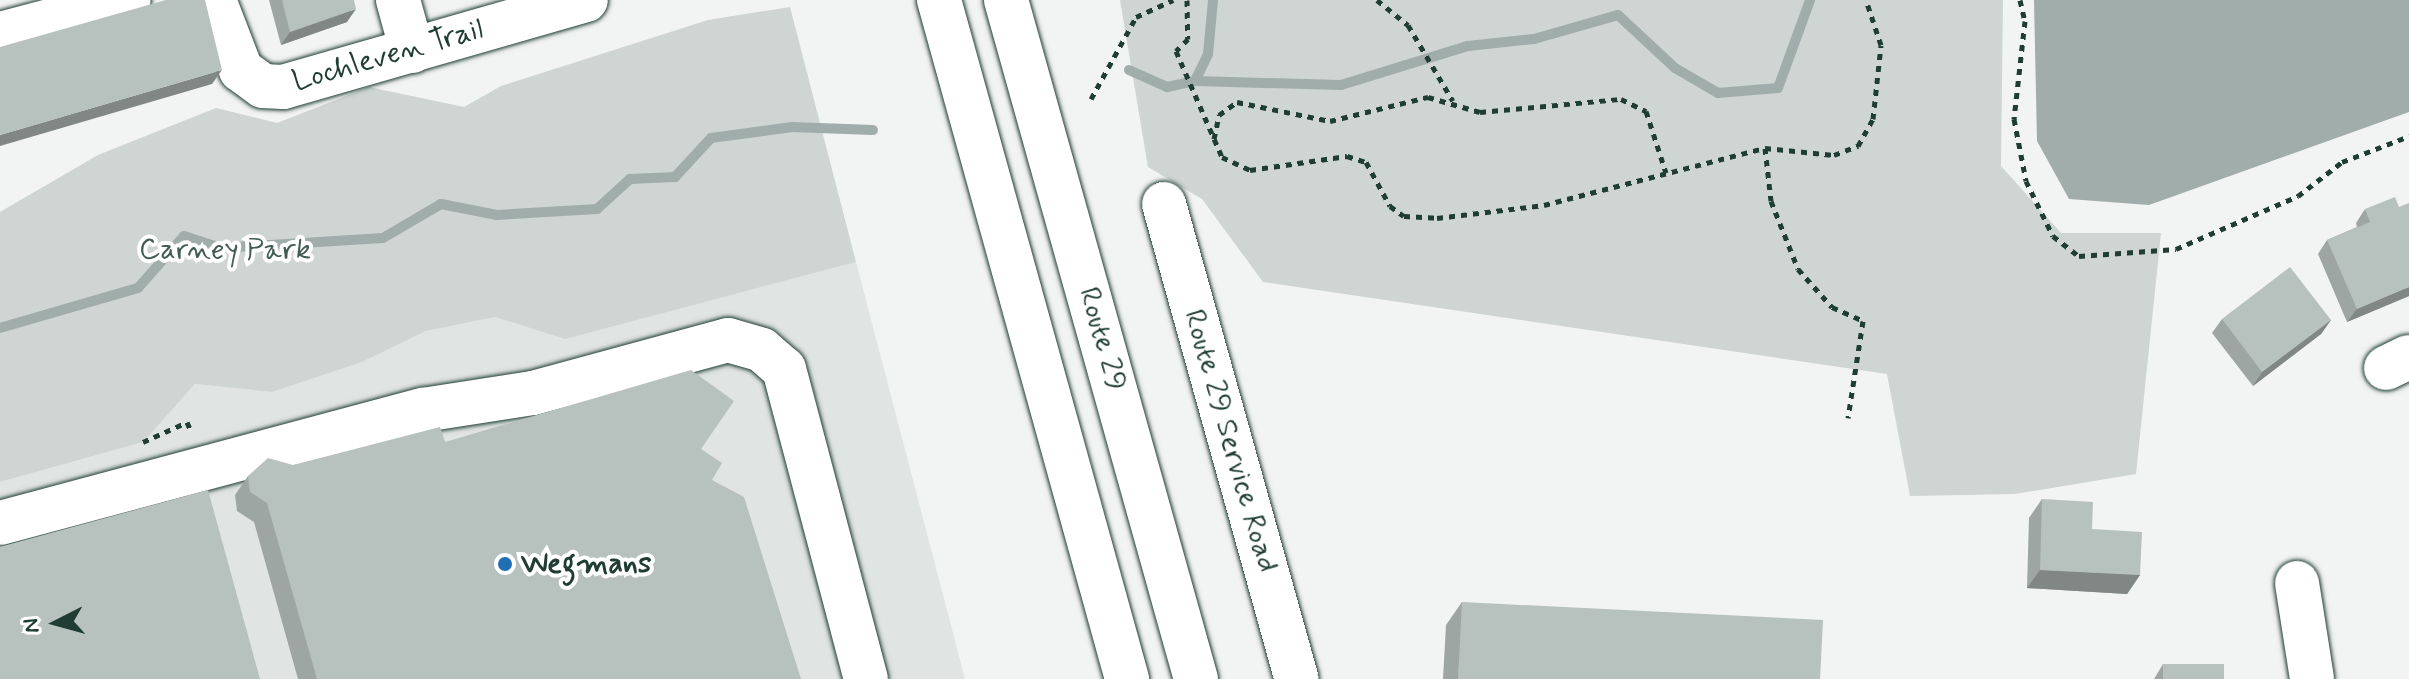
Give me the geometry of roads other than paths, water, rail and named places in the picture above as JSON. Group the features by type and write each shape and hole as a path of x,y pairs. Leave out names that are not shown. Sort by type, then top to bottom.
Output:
{"main road":[{"path":"0,34 129,0"},
{"name":"Lochleven Trail","path":"214,0 241,70 263,86 283,87 586,0"},
{"path":"398,0 412,51"},
{"path":"939,0 1127,679"},
{"name":"Route 29","path":"1006,0 1196,679"},
{"name":"Route 29 Service Road","path":"1164,204 1297,679"},
{"path":"0,523 159,502 423,410 533,393 728,340 762,350 784,369 866,679"},
{"path":"2297,583 2312,679"}],"waterway":[{"path":"1129,70 1167,87 1195,81 1208,54 1213,0"},
{"path":"1195,81 1341,85 1468,46 1534,39 1618,15 1675,68 1718,93 1778,88 1810,0"},
{"path":"0,328 138,288 184,236 220,248 383,238 441,204 497,215 597,209 630,179 675,177 711,138 792,127 873,130"}],"place":[{"name":"Wegmans","path":"505,564"}],"park label":[{"name":"Carney Park","path":"225,250"}]}
